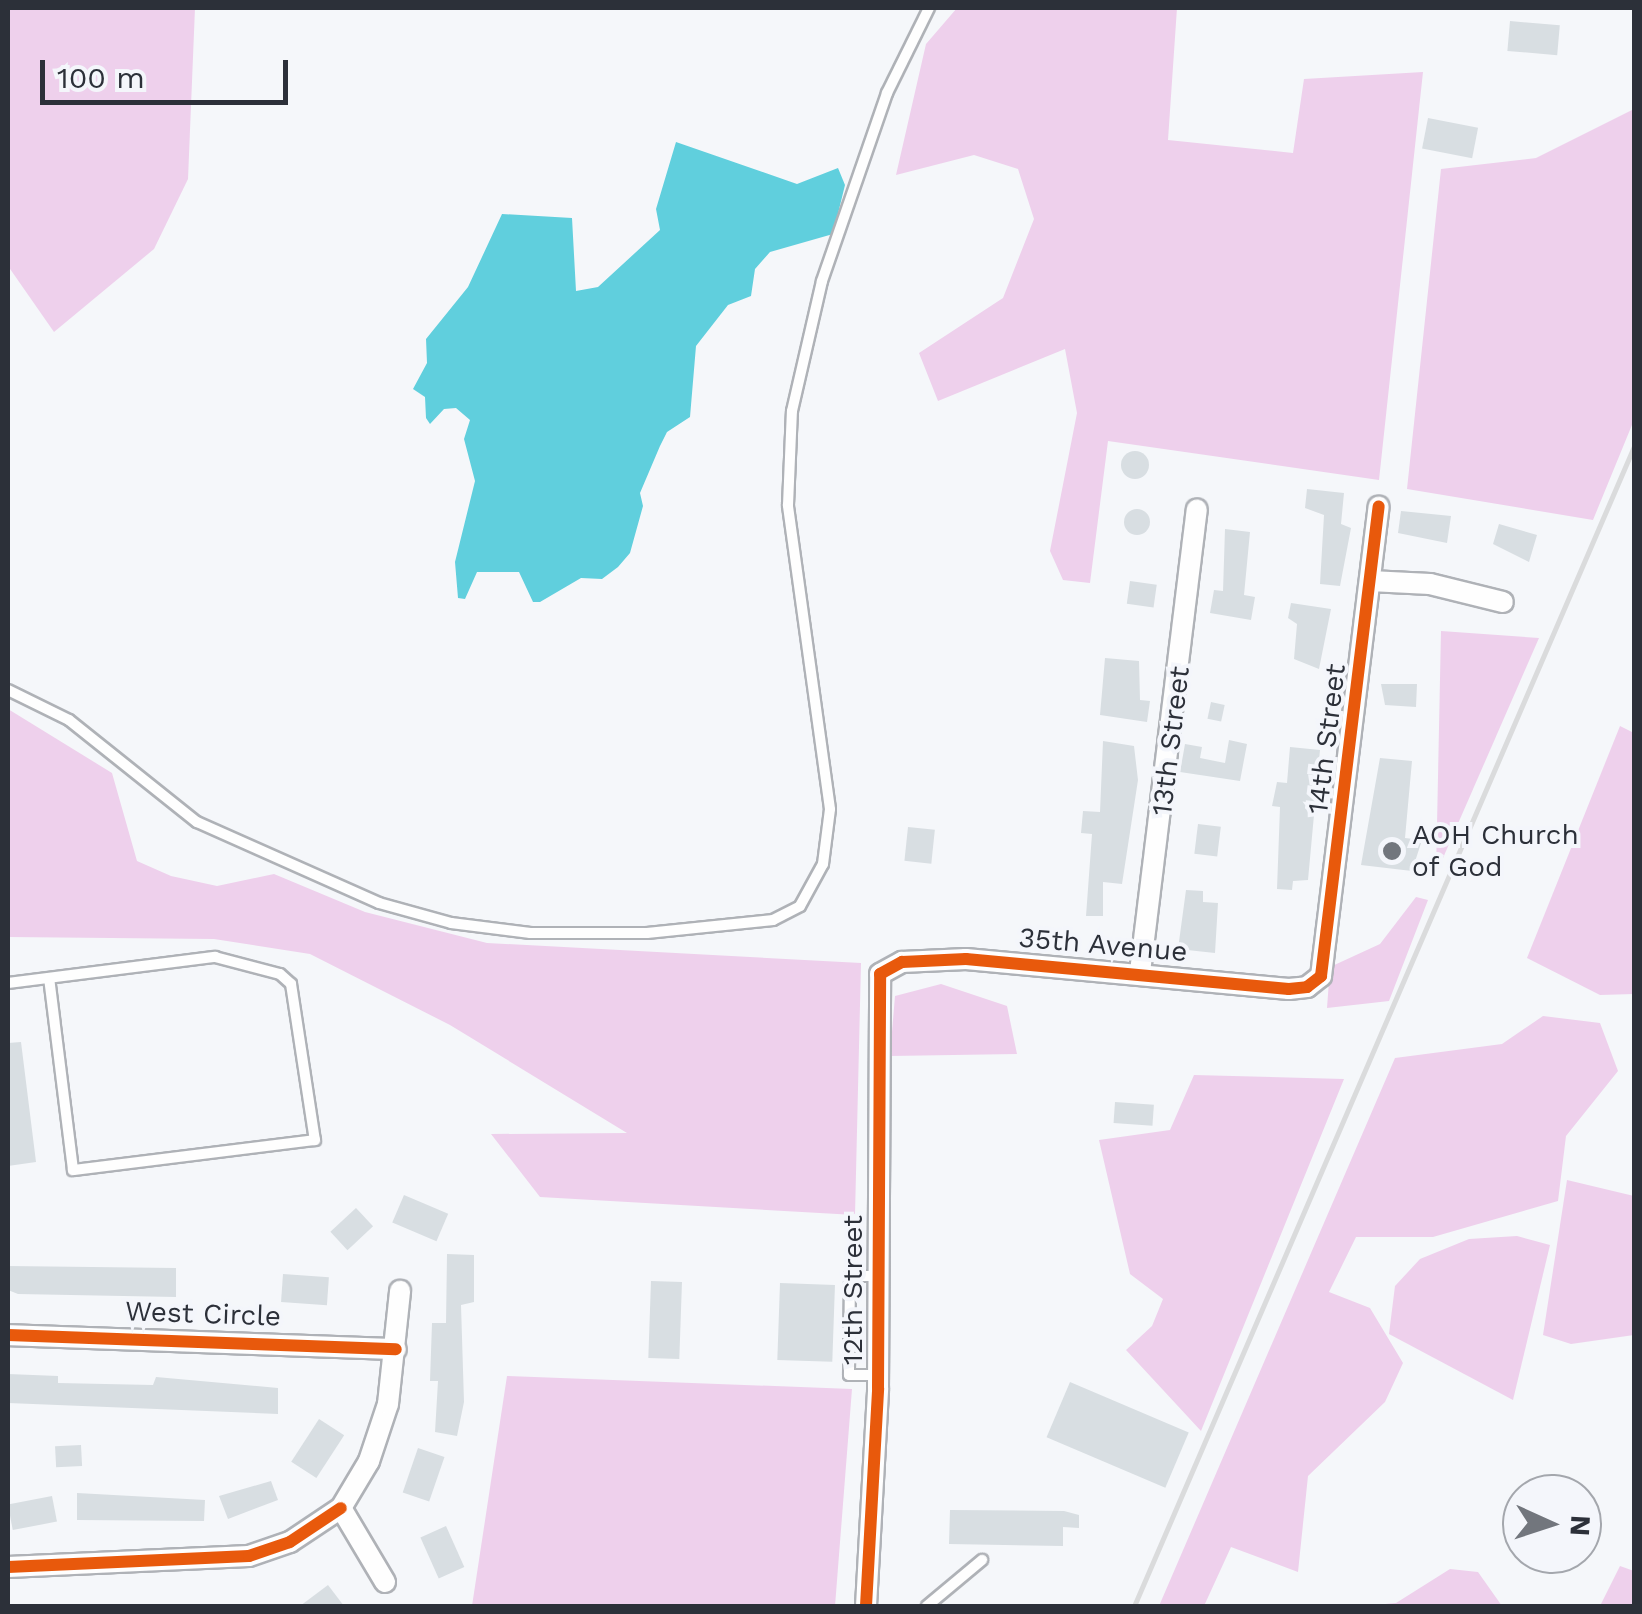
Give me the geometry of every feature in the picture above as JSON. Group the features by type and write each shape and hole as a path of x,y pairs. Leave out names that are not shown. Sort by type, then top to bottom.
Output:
{"street":[{"name":"14th Street","path":"1320,976 1379,507"},
{"name":"13th Street","path":"1140,972 1197,510"},
{"path":"1370,581 1430,584 1503,602"},
{"name":"35th Avenue","path":"880,974 902,962 966,958 1290,989 1306,987 1320,976"},
{"name":"12th Street","path":"866,1606 878,1375 880,974"},
{"path":"8,1566 249,1556 290,1542 341,1508 382,1428 396,1349 400,1291"},
{"name":"West Circle","path":"8,1336 396,1349"},
{"path":"341,1508 385,1582"}],"lane":[{"path":"8,690 69,720 197,822 378,904 451,923 530,933 648,934 773,920 800,906 823,864 830,809 788,505 792,411 822,281 888,93 929,8"},
{"path":"8,983 215,957 280,974 291,984 315,1140 73,1170 49,978"},
{"path":"877,1276 850,1276 849,1375 878,1375"},
{"path":"927,1606 982,1560"}],"shaded area":[{"path":"8,8 195,8 188,179 154,249 54,332 8,266"},
{"path":"957,8 1177,8 1168,140 1293,153 1304,79 1423,72 1379,480 1108,441 1090,583 1063,580 1050,551 1077,413 1065,349 938,401 919,353 1003,298 1034,219 1018,169 974,155 896,175 926,44"},
{"path":"1634,109 1634,420 1593,520 1407,489 1441,169 1536,158"},
{"path":"1441,631 1539,638 1436,874"},
{"path":"8,709 112,773 137,861 171,876 217,886 274,874 365,912 487,943 861,963 855,1215 540,1197 491,1134 627,1133 450,1025 310,954 214,939 8,937"},
{"path":"1620,726 1634,733 1634,994 1600,995 1527,958"},
{"path":"1416,897 1428,900 1389,1001 1327,1008 1330,967 1380,944"},
{"path":"941,984 1007,1006 1017,1054 890,1056 895,996"},
{"path":"1543,1016 1600,1023 1618,1071 1566,1136 1558,1201 1433,1237 1356,1237 1329,1292 1370,1308 1403,1363 1385,1402 1308,1476 1298,1572 1231,1547 1204,1606 1159,1606 1395,1058 1502,1044"},
{"path":"1194,1075 1344,1079 1201,1431 1126,1350 1152,1326 1163,1299 1130,1274 1099,1140 1170,1130"},
{"path":"1567,1180 1634,1196 1634,1335 1571,1344 1543,1335"},
{"path":"1517,1236 1550,1245 1513,1400 1389,1334 1395,1286 1420,1259 1469,1239"},
{"path":"507,1376 852,1389 835,1606 472,1606"},
{"path":"1620,1566 1634,1571 1634,1606 1600,1606"},
{"path":"1450,1569 1478,1572 1502,1606 1363,1606 1396,1603"}],"water":[{"path":"676,142 797,184 838,168 845,185 833,234 770,252 755,269 751,296 728,305 696,346 690,417 667,432 660,446 640,493 643,506 630,553 618,567 602,579 581,578 540,602 533,602 519,572 477,572 465,599 458,598 455,562 475,481 464,439 470,420 456,408 444,409 430,424 426,418 425,397 413,389 427,363 426,339 468,287 502,214 572,218 576,291 598,287 660,230 656,209"}],"building":[{"path":"1510,21 1560,25 1557,55 1507,51"},
{"path":"1428,118 1478,128 1472,158 1422,148"},
{"path":"1135,451 1145,455 1149,465 1145,475 1135,479 1125,475 1121,465 1125,455"},
{"path":"1307,489 1344,493 1341,524 1351,528 1340,586 1320,584 1324,515 1305,508"},
{"path":"1137,509 1146,513 1150,522 1146,531 1137,535 1128,531 1124,522 1128,513"},
{"path":"1401,511 1451,516 1447,543 1398,533"},
{"path":"1499,524 1537,535 1529,562 1493,544"},
{"path":"1225,529 1250,532 1244,595 1255,597 1251,620 1210,613 1214,590 1223,591"},
{"path":"1130,581 1157,585 1154,608 1127,604"},
{"path":"1291,603 1331,609 1319,669 1294,659 1297,624 1288,618"},
{"path":"1105,658 1139,661 1140,700 1150,701 1147,722 1100,715"},
{"path":"1381,684 1417,684 1416,707 1385,705"},
{"path":"1211,702 1225,705 1221,722 1207,719"},
{"path":"1229,740 1247,744 1240,781 1180,772 1185,744 1202,747 1200,758 1225,763"},
{"path":"1103,741 1134,746 1138,780 1122,884 1103,882 1103,916 1086,916 1092,834 1081,833 1083,811 1100,812"},
{"path":"1290,747 1320,750 1308,880 1293,881 1292,890 1277,889 1280,807 1272,806 1277,782 1287,783"},
{"path":"1380,758 1412,761 1405,838 1422,840 1412,871 1361,865"},
{"path":"1198,824 1221,827 1217,857 1194,854"},
{"path":"908,827 935,830 931,864 904,861"},
{"path":"1186,890 1203,891 1203,902 1218,903 1215,953 1178,949"},
{"path":"21,1042 36,1162 8,1166 8,1043"},
{"path":"1115,1102 1154,1105 1152,1126 1114,1123"},
{"path":"404,1195 448,1214 436,1241 392,1223"},
{"path":"356,1208 373,1226 347,1250 330,1232"},
{"path":"447,1254 474,1255 474,1302 461,1305 464,1402 457,1436 435,1432 438,1381 430,1381 432,1323 446,1323"},
{"path":"8,1266 176,1268 176,1297 18,1294 8,1290"},
{"path":"283,1274 329,1277 327,1305 281,1302"},
{"path":"651,1281 682,1282 679,1359 648,1358"},
{"path":"780,1283 835,1285 832,1362 777,1360"},
{"path":"8,1374 58,1376 58,1383 153,1385 156,1377 278,1388 278,1414 8,1403"},
{"path":"1070,1382 1189,1432 1165,1488 1047,1437"},
{"path":"319,1419 344,1435 316,1478 291,1462"},
{"path":"81,1445 82,1466 56,1467 55,1446"},
{"path":"418,1448 444,1457 429,1502 403,1492"},
{"path":"271,1481 278,1500 228,1519 219,1496"},
{"path":"77,1493 205,1500 204,1521 77,1520"},
{"path":"52,1496 57,1522 13,1530 8,1505"},
{"path":"950,1510 1064,1511 1079,1515 1079,1528 1063,1527 1063,1546 949,1544"},
{"path":"446,1526 464,1567 439,1578 420,1537"},
{"path":"328,1585 344,1606 300,1606"}],"railway":[{"path":"1134,1606 1634,446"}],"cycle path":[{"path":"866,1606 878,1388 880,974 902,962 966,959 1289,989 1307,987 1321,976 1379,507"},
{"path":"8,1335 396,1349"},
{"path":"8,1567 249,1556 290,1542 341,1508"}],"place":[{"name":"AOH Church of God","path":"1392,851"}]}
